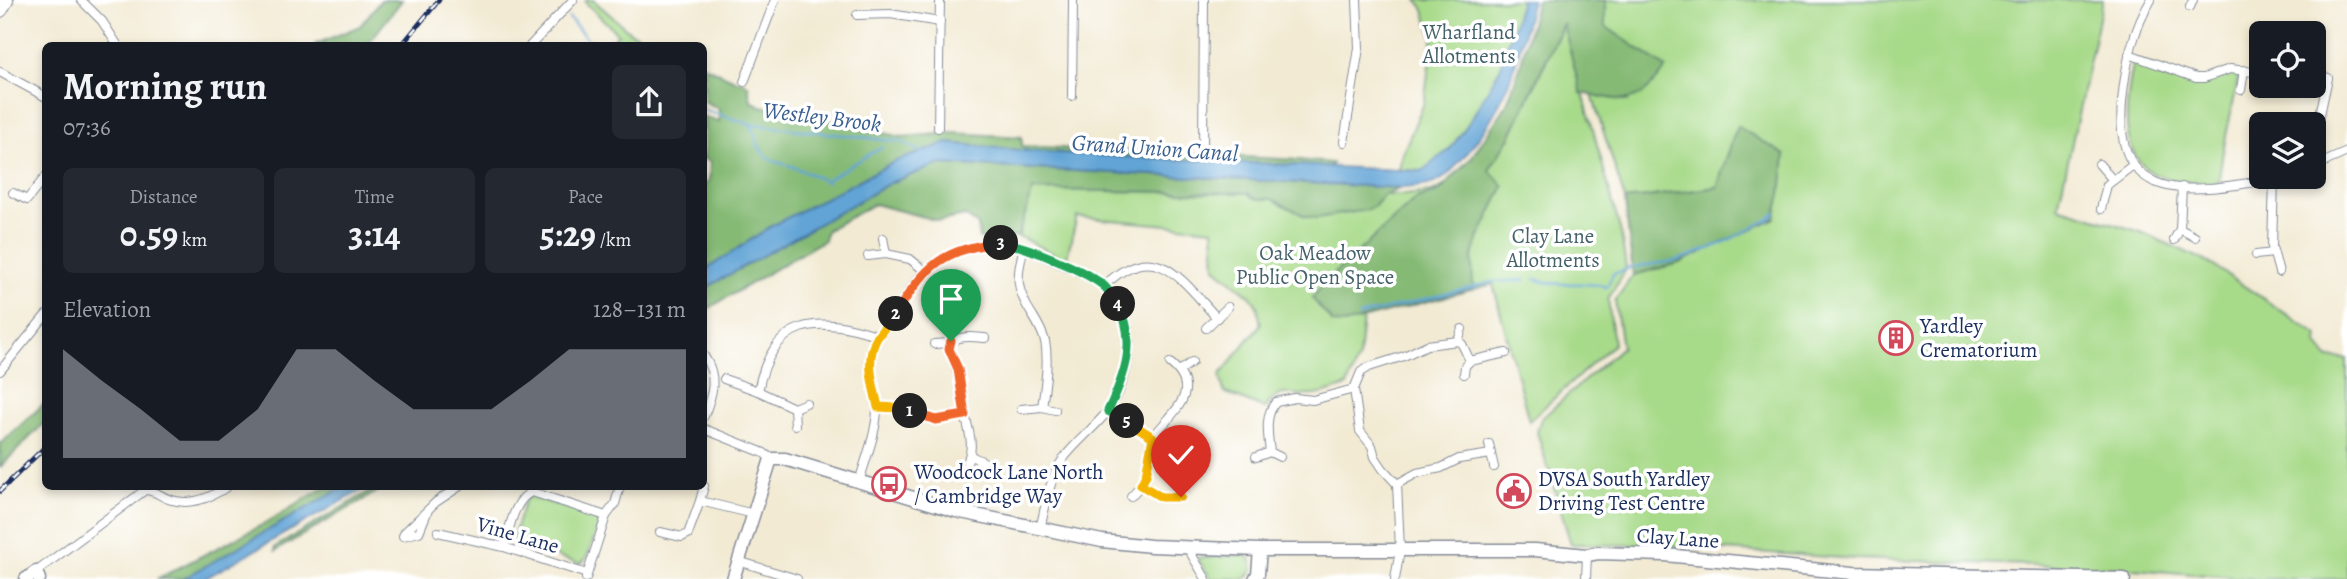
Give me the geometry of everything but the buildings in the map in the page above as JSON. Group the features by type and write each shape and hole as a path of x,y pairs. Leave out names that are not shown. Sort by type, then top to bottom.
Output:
{"highway":[{"path":"0,9 5,0"}],"street":[{"path":"82,0 102,21 115,42"},
{"path":"534,42 572,0"},
{"path":"744,82 775,0"},
{"path":"938,128 940,0"},
{"path":"1072,96 1073,0"},
{"path":"1203,151 1204,0"},
{"path":"1344,142 1359,48 1357,0"},
{"path":"2151,0 2129,54 2121,125 2123,146 2133,165 2149,180 2163,185 2224,187 2249,183"},
{"path":"857,15 890,14 940,22"},
{"path":"2129,54 2196,78 2230,69 2249,71"},
{"path":"2241,90 2244,70"},
{"path":"0,72 42,95"},
{"path":"2326,161 2347,152"},
{"path":"2099,164 2112,179"},
{"path":"2101,209 2103,192 2112,179 2133,165"},
{"path":"13,193 27,200 42,181"},
{"path":"2174,240 2180,229 2182,187"},
{"path":"2274,189 2273,254 2278,272"},
{"path":"2180,229 2195,237"},
{"path":"883,238 886,254"},
{"path":"859,482 875,431 878,407 870,364 878,336 925,271 955,253 984,245 1010,243 1024,247 1104,286 1123,313 1127,326 1129,346 1121,385 1108,411 1077,442 1057,470 1051,483 1040,529"},
{"path":"1024,247 1018,280 1023,300 1045,342 1042,407"},
{"path":"2256,255 2273,254"},
{"path":"868,256 903,256 925,271"},
{"path":"1104,286 1117,273 1127,268 1137,264 1159,264 1169,269 1217,317"},
{"path":"1206,328 1228,307"},
{"path":"0,371 42,320"},
{"path":"758,391 771,353 778,343 794,330 821,323 862,330 878,336"},
{"path":"1458,341 1462,329"},
{"path":"934,344 950,343 968,337 985,338"},
{"path":"1395,579 1400,550 1397,485 1383,469 1360,431 1354,388 1362,372 1369,367 1404,356 1427,345 1458,341 1469,361"},
{"path":"950,343 949,349 958,369 962,388 971,444 971,456 961,477"},
{"path":"1464,374 1469,361 1506,353"},
{"path":"707,362 714,375 707,407"},
{"path":"1179,370 1192,362"},
{"path":"1131,496 1146,475 1153,437 1183,401 1183,379 1179,370 1170,363"},
{"path":"724,379 794,408 806,403"},
{"path":"1270,452 1268,419 1272,405 1295,398 1313,400 1354,388"},
{"path":"878,407 900,408 936,420 965,415"},
{"path":"1021,409 1042,407 1055,410"},
{"path":"794,408 795,425"},
{"path":"1108,411 1153,437"},
{"path":"707,430 764,453 771,459 733,579"},
{"path":"1489,443 1494,467"},
{"path":"1256,457 1270,452 1280,457"},
{"path":"1397,485 1417,473 1441,468 1460,459 1491,454"},
{"path":"971,456 984,462"},
{"name":"Clay Lane","path":"771,459 785,459 957,510 1102,541 1187,548 1260,550 1535,550 1587,555 1665,555 1853,573 2124,579"},
{"path":"1141,485 1161,497 1181,497"},
{"path":"34,577 143,490"},
{"path":"152,490 172,500 185,501 206,499 221,490"},
{"path":"428,510 455,490"},
{"name":"Vine Lane","path":"438,532 503,547 586,577 606,516 615,504 619,490"},
{"path":"660,532 682,537 688,534 703,490"},
{"path":"503,547 525,494 532,492 606,516"},
{"path":"700,500 754,514"},
{"path":"1187,548 1206,579"},
{"path":"1255,579 1258,574 1260,550"},
{"path":"1586,579 1587,555"},
{"path":"738,562 797,579"}],"green space":[{"path":"381,0 402,0 369,42 321,42 360,26"},
{"path":"593,0 630,32 652,42 611,42 618,34 585,2"},
{"name":"Wharfland Allotments","path":"1417,0 1521,0 1501,67 1470,121 1450,149 1422,171 1399,170 1402,155 1424,103 1433,36 1423,8"},
{"path":"1537,0 1605,0 1605,26 1666,68 1647,90 1630,99 1581,93 1563,24 1510,137 1489,170 1504,186 1479,237 1472,259 1473,289 1344,324 1333,323 1312,298 1328,279 1416,199 1440,191 1471,158 1506,106 1520,67"},
{"path":"1605,0 2103,0 2058,207 2141,232 2206,261 2318,335 2317,344 2328,358 2347,359 2347,579 2256,579 2120,568 1857,559 1666,546 1571,544 1537,432 1541,419 1622,347 1615,301 1633,275 1679,263 1717,187 1625,200 1592,95 1628,101 1605,26"},
{"path":"1564,23 1621,233 1626,269 1608,299 1614,344 1529,421 1493,284 1363,318 1359,357 1347,386 1315,395 1281,395 1265,409 1224,392 1220,375 1261,324 1257,306 1250,296 1215,268 1213,229 1077,217 1066,260 1018,236 1032,190 1404,195 1432,192 1446,185 1471,158 1510,137"},
{"path":"2139,61 2191,81 2203,81 2227,74 2237,75 2219,183 2166,179 2145,168 2136,157 2130,143 2127,111 2133,64"},
{"path":"707,67 744,82 748,86 751,101 761,106 902,137 952,133 1022,137 1022,146 1332,163 1330,168 1029,151 947,143 773,225 707,269 707,183 710,161 707,160 707,118 719,122 719,109 707,103"},
{"path":"1737,126 1785,155 1781,195 1775,218 1679,263 1633,275 1625,200 1717,187"},
{"path":"941,164 1401,188 1384,195 1375,206 1367,210 1317,218 1305,216 1272,199 1257,199 1249,193 1033,190 1018,236 979,239 978,225 965,216 939,221 874,204 827,230 824,240 707,309 707,287 892,182"},
{"path":"42,406 42,425 0,467 0,444"},
{"path":"320,490 340,490 183,579 157,579 264,524"},
{"path":"372,490 380,490 275,551 275,547"},
{"path":"530,496 594,517 599,525 586,559 580,564 516,544 513,537 525,500"},
{"path":"1248,555 1253,570 1245,579 1211,579 1197,558"}],"water":[{"path":"1521,0 1532,0 1515,65 1499,104 1461,160 1445,177 1433,184 1401,188 941,164 892,182 707,287 707,269 773,225 896,161 947,143 1125,157 1422,171 1450,149 1470,121 1501,67"},
{"path":"338,490 362,490 204,579 183,579"}],"waterway":[{"name":"Westley Brook","path":"569,18 590,42"},
{"name":"Westley Brook","path":"707,111 750,124 902,142 922,152"},
{"path":"750,124 765,155 827,182"},
{"path":"824,181 882,147"},
{"path":"1636,267 1679,260 1721,244 1769,219 1775,213"},
{"path":"1535,279 1607,287 1613,274 1632,267"},
{"path":"1359,316 1492,282 1525,280"}],"railway":[{"path":"404,42 439,0"},
{"path":"0,491 42,450"}],"place":[{"name":"Yardley Crematorium","path":"1896,338"},
{"name":"Woodcock Lane North / Cambridge Way","path":"889,484"},
{"name":"DVSA South Yardley Driving Test Centre","path":"1514,491"}],"route":[{"path":"951,341 949,349 958,369 965,415 936,420 900,408 878,407 870,364 878,336 913,285 925,271 940,260 984,245 1010,243 1024,247 1104,286 1117,301 1129,335 1127,362 1121,385 1108,411 1153,437 1146,475 1141,485 1161,497 1181,497"}],"water label":[{"name":"Grand Union Canal","path":"1155,148"}],"park label":[{"name":"Clay Lane Allotments","path":"1553,248"},
{"name":"Oak Meadow Public Open Space","path":"1315,265"}]}
